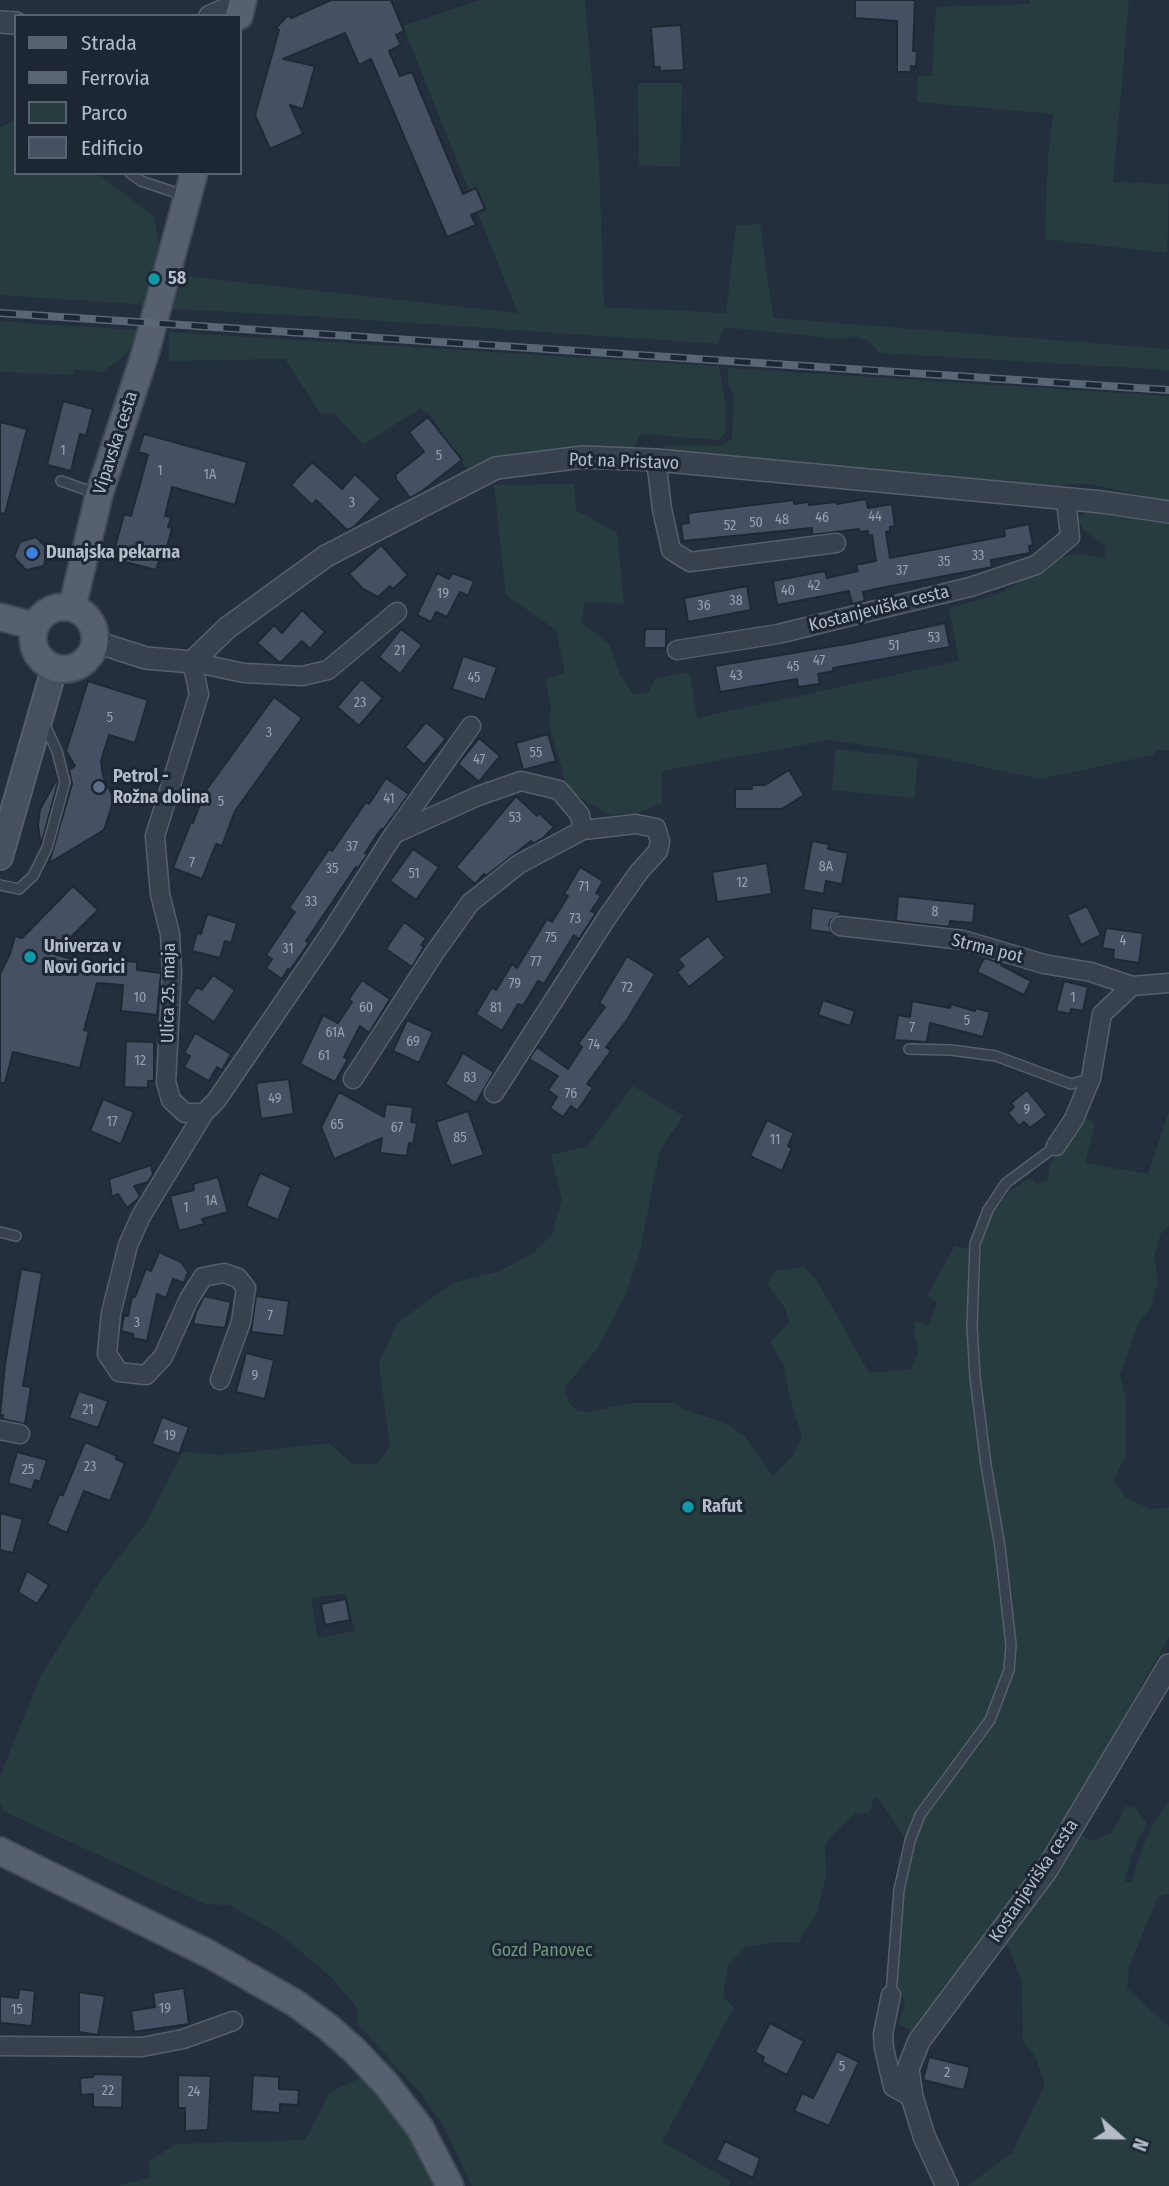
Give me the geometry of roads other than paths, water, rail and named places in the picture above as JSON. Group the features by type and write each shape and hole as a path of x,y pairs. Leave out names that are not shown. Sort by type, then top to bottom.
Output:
{"main road":[{"name":"Vipavska cesta","path":"72,608 99,495 145,354 190,185"},
{"path":"63,607 72,608 80,611 92,624 96,642 88,659 81,665 63,670 45,664 33,647 35,626 46,612 63,607"},
{"path":"0,617 35,626"},
{"path":"0,857 54,668"},
{"path":"6,1852 209,1954 295,2003 328,2027 387,2085 420,2128 450,2186"}],"street":[{"path":"216,14 243,5"},
{"name":"Pot na Pristavo","path":"192,662 227,628 326,556 496,468 583,457 656,460 1102,502 1169,512"},
{"path":"656,460 662,509 671,550 691,562 836,543"},
{"name":"Kostanjeviška cesta","path":"677,650 778,634 970,587 1036,565 1070,537 1066,499"},
{"path":"96,642 146,658 192,662 244,673 302,676 328,670 397,612"},
{"name":"Ulica 25. maja","path":"192,662 199,694 155,836 160,894 170,934 172,973 166,1082 171,1100 185,1113 204,1112"},
{"path":"220,1380 241,1322 246,1288 238,1278 224,1273 203,1277 189,1299 163,1357 146,1375 119,1372 107,1354 111,1313 128,1245 141,1216 204,1112 216,1101 328,937 394,834 471,726"},
{"path":"394,834 478,796 521,781 559,790 580,815 583,830"},
{"path":"353,1079 470,903 519,864 583,830 636,824 656,828 660,841 658,851 639,872 608,916 494,1093"},
{"name":"Strma pot","path":"840,926 963,940 1044,964 1091,972 1132,986 1169,984"},
{"path":"1055,1146 1074,1119 1091,1078 1102,1014 1132,986"},
{"path":"0,1430 20,1434"},
{"name":"Kostanjeviška cesta","path":"947,2186 924,2136 912,2097 908,2069 919,2041 1046,1871 1169,1665"},
{"name":"Kostanjeviška cesta","path":"891,1995 883,2034 884,2048 894,2087 912,2097"},
{"path":"0,2046 142,2047 183,2039 233,2021"}],"lane":[{"path":"133,175 141,181 190,185"},
{"path":"61,481 99,495"},
{"path":"0,884 19,889 33,876 47,848 65,782 57,751 41,717"},
{"path":"909,1049 951,1050 996,1056 1071,1084 1091,1078"},
{"path":"891,1995 899,1890 910,1842 920,1815 990,1720 1009,1670 1011,1645 1000,1547 975,1377 972,1327 975,1244 988,1210 1006,1183 1055,1146"},
{"path":"0,1232 16,1236"}],"railway":[{"path":"0,313 1169,390"}],"place":[{"name":"58","path":"154,279"},
{"name":"Dunajska pekarna","path":"32,553"},
{"name":"Petrol - Rožna dolina","path":"99,787"},
{"name":"Univerza v Novi Gorici","path":"30,957"},
{"name":"Rafut","path":"688,1507"}],"park label":[{"name":"Gozd Panovec","path":"542,1951"}]}
